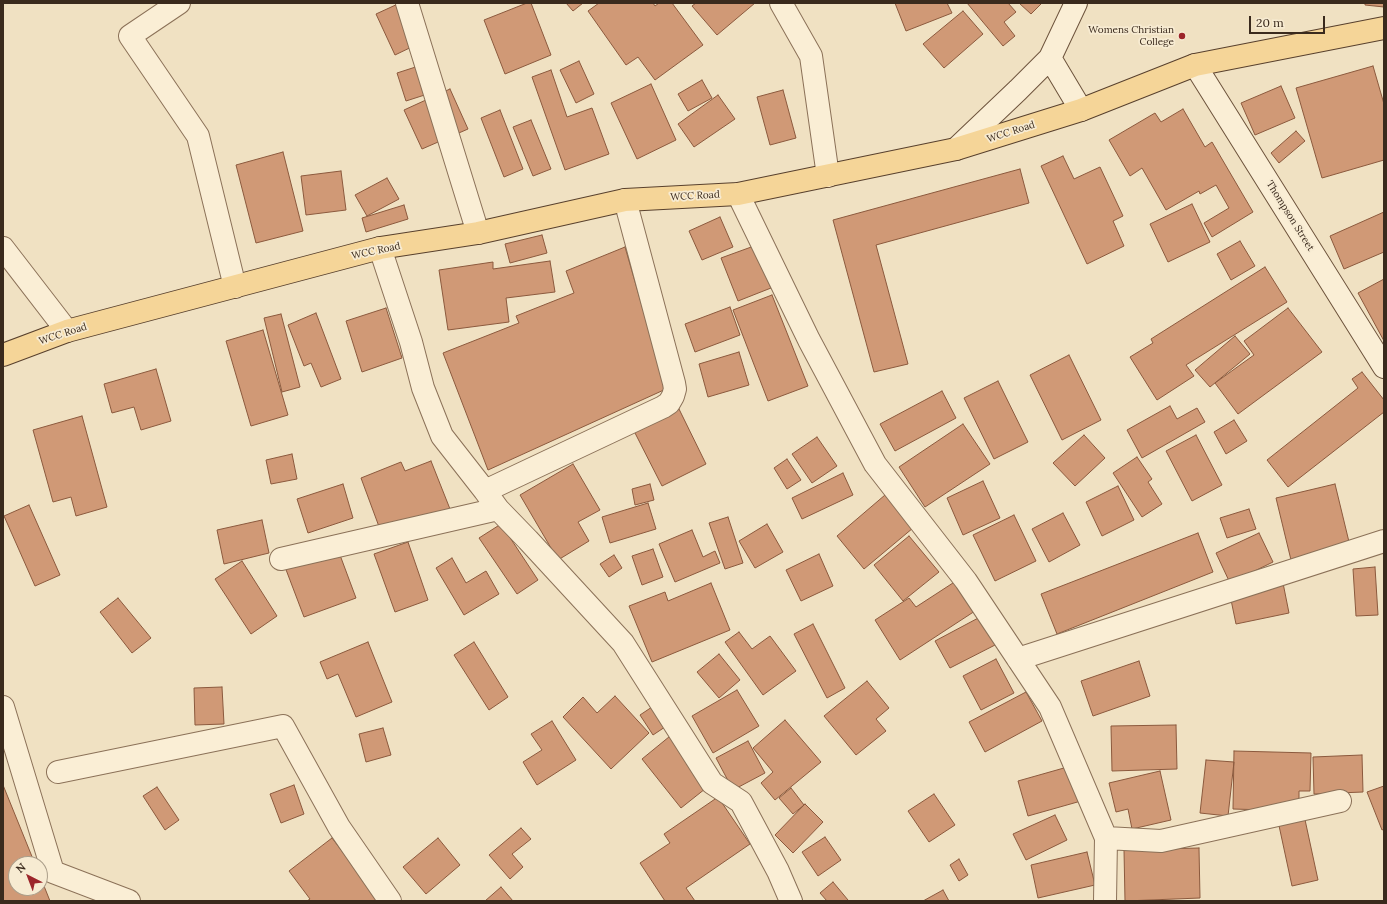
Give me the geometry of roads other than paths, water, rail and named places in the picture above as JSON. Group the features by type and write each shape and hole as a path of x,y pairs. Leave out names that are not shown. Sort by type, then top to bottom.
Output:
{"main road":[{"name":"WCC Road","path":"3,355 67,331 380,248 478,233 624,200 738,194 956,149 1081,110 1195,65 1384,28"}],"street":[{"path":"179,3 130,36 198,136 235,286"},
{"path":"407,3 478,233"},
{"path":"781,3 811,56 828,176"},
{"path":"956,149 1050,58 1076,3"},
{"path":"1050,58 1081,110"},
{"name":"Thompson Street","path":"1195,65 1384,367"},
{"path":"738,194 808,340 875,464 966,581 1050,707 1106,838 1105,901"},
{"path":"485,491 663,407 669,403 673,396 675,389 674,383 624,200"},
{"path":"3,248 67,331"},
{"path":"380,248 411,342 423,388 442,436 498,509 623,643 712,783 741,802 778,871 792,901"},
{"path":"281,559 498,509"},
{"path":"1018,659 1384,540"},
{"path":"3,708 53,872 129,901"},
{"path":"58,772 283,726 339,827 390,901"},
{"path":"1106,838 1161,841 1340,801"}],"place":[{"name":"Womens Christian College","path":"1182,36"}]}
